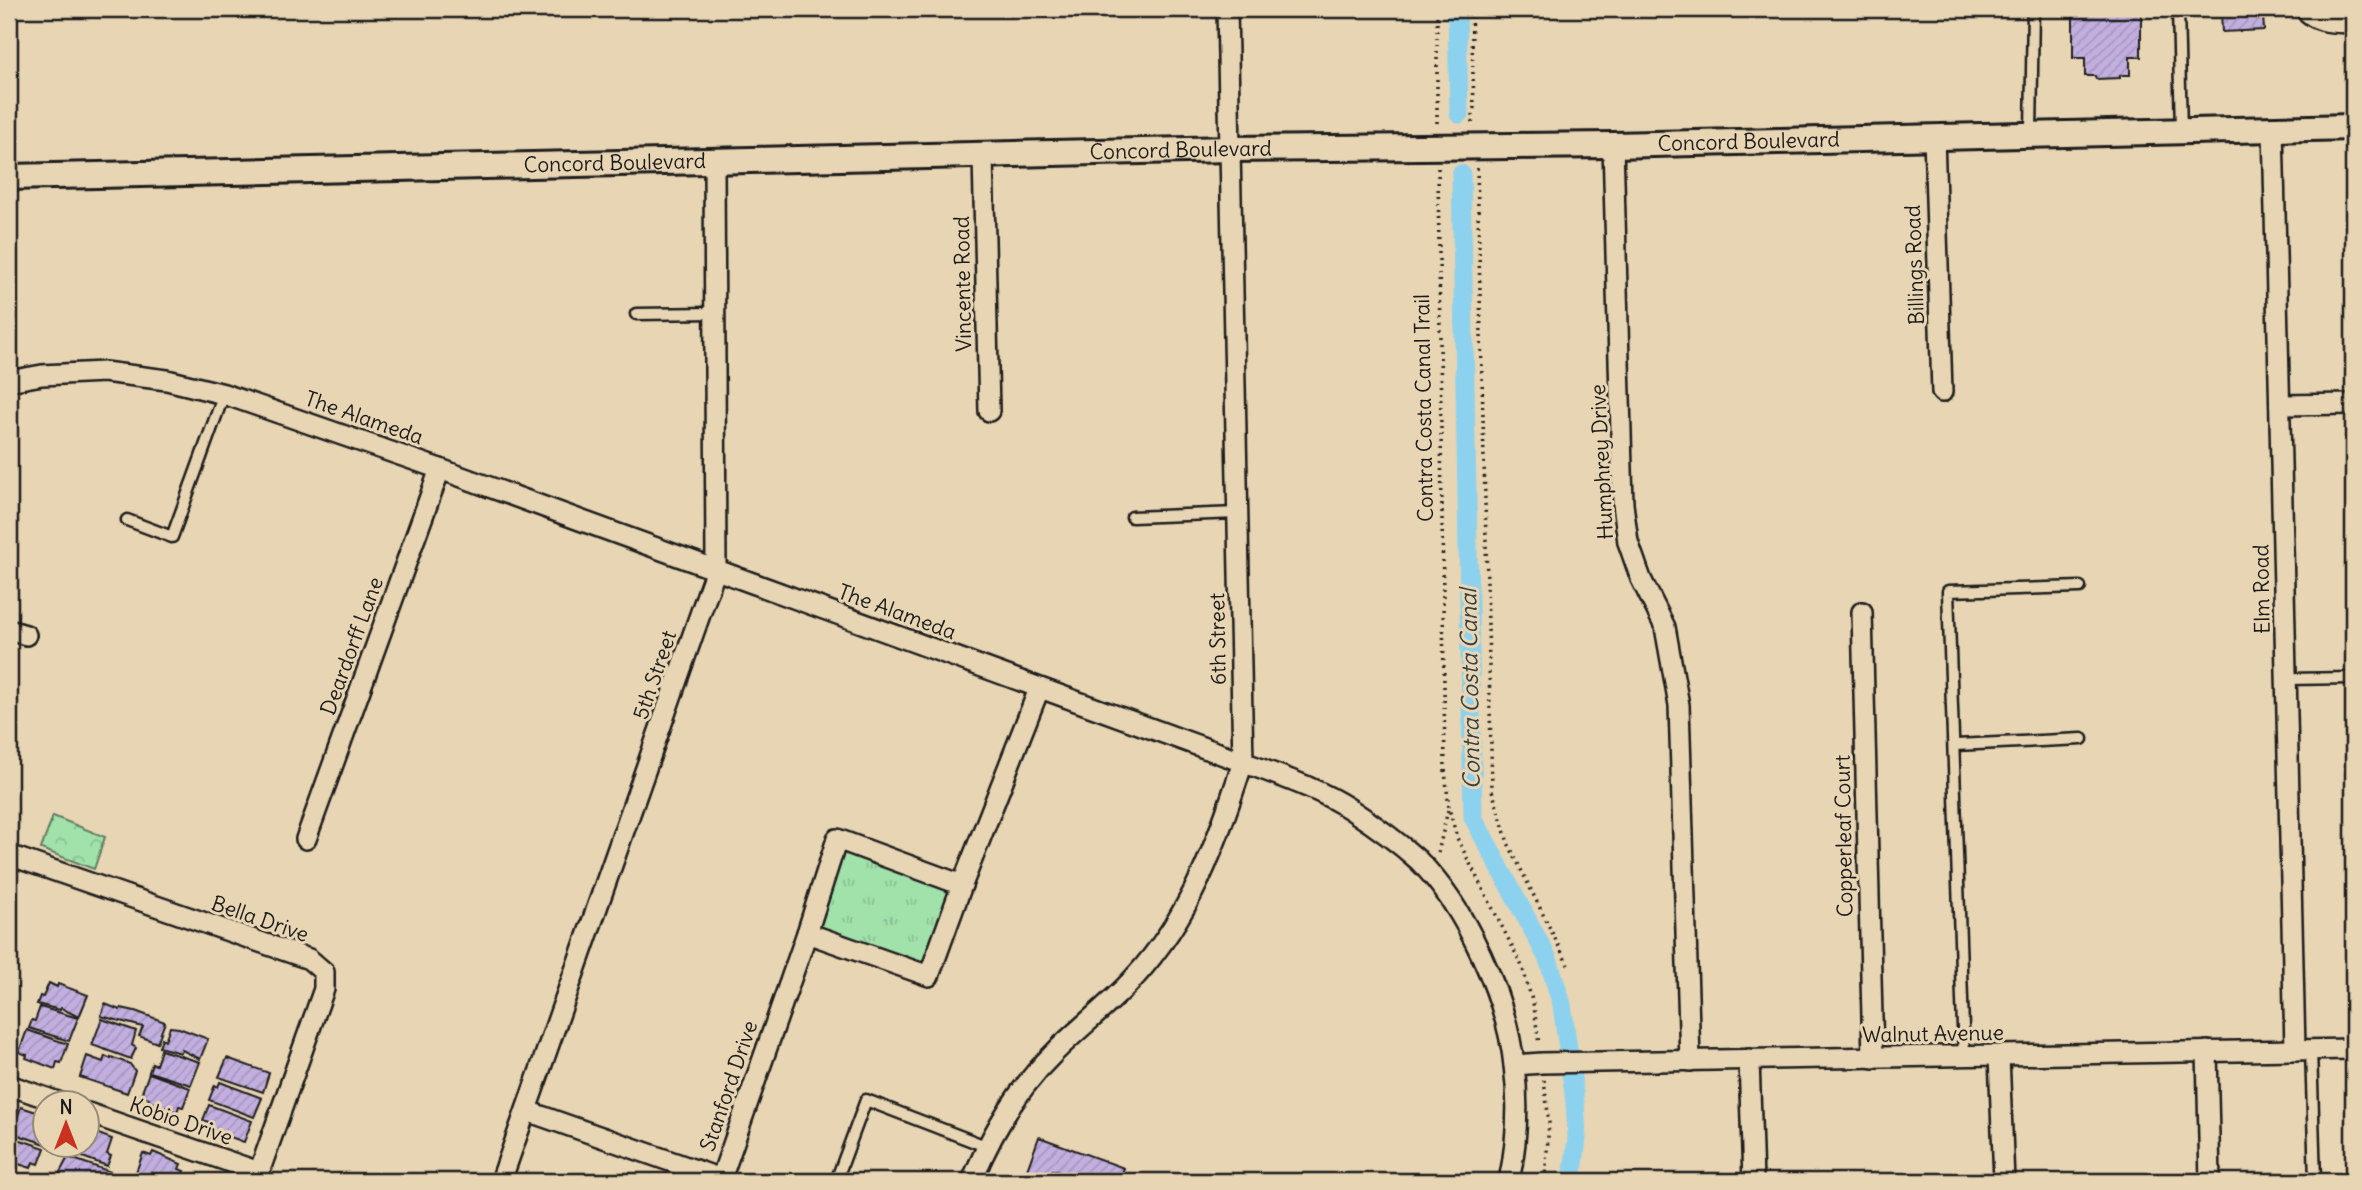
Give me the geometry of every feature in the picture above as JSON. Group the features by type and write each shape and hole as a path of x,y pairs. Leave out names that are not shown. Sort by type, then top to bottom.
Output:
{"street":[{"name":"6th Street","path":"972,1181 1019,1094 1052,1054 1132,980 1172,929 1200,881 1224,821 1243,762 1227,9"},
{"path":"2305,9 2311,17 2328,22 2353,23"},
{"name":"Concord Boulevard","path":"9,177 1231,149 1613,145 2353,127"},
{"name":"Elm Road","path":"2273,128 2287,680 2303,1049"},
{"name":"Billings Road","path":"1934,136 1942,392"},
{"name":"Humphrey Drive","path":"1613,145 1623,505 1628,542 1641,579 1665,626 1678,705 1690,1061"},
{"name":"Vincente Road","path":"983,156 989,411"},
{"name":"5th Street","path":"501,1181 716,569 715,161"},
{"name":"The Alameda","path":"9,381 42,375 104,372 167,380 224,394 440,469 1243,762 1297,783 1349,808 1418,860 1459,912 1477,947 1509,1032 1514,1065 1517,1118 1509,1181"},
{"path":"2280,405 2353,404"},
{"name":"Deardorff Lane","path":"306,839 440,469"},
{"name":"Copperleaf Court","path":"1862,612 1872,1058"},
{"path":"807,933 929,976 1038,689"},
{"name":"Stanford Drive","path":"527,1111 721,1179 837,839 962,885"},
{"name":"Bella Drive","path":"9,855 309,959 324,972 324,989 257,1177"},
{"name":"Walnut Avenue","path":"1514,1065 2353,1049"},
{"path":"2207,1051 2210,1181"},
{"path":"1999,1056 2004,1181"},
{"path":"1749,1059 1753,1181"},
{"path":"9,1085 32,1093"},
{"name":"Kobio Drive","path":"102,1118 257,1177"}],"lane":[{"path":"2031,134 2033,9"},
{"path":"2178,9 2181,130"},
{"path":"636,314 715,313"},
{"path":"127,520 172,537 224,394"},
{"path":"1132,517 1238,513"},
{"path":"1964,1057 1948,591 2080,587"},
{"path":"2287,680 2353,677"},
{"path":"1955,745 2082,738"},
{"name":"Elm Road","path":"2303,1049 2315,1181"},
{"path":"836,1181 866,1100 988,1147"}],"path":[{"name":"Contra Costa Canal Trail","path":"1437,9 1445,771 1449,808 1457,838 1522,966 1534,1007 1549,1122 1545,1181"},
{"path":"1471,9 1474,107 1471,118 1477,171 1492,790 1508,843 1568,965"},
{"name":"Contra Costa Canal Trail","path":"1433,878 1449,808"}],"green space":[{"path":"53,816 105,837 94,869 41,849"},
{"path":"837,839 962,885 929,976 807,933"}],"building":[{"path":"2068,9 2145,9 2145,14 2141,14 2141,57 2130,57 2130,75 2096,79 2095,76 2085,76 2085,58 2073,58 2073,15 2068,15"},
{"path":"2270,9 2270,15 2263,15 2264,30 2222,32 2221,11"},
{"path":"49,983 88,995 79,1017 61,1008 60,1010 37,1004"},
{"path":"105,1004 165,1022 157,1043 139,1036 143,1027 101,1016"},
{"path":"40,1007 78,1018 69,1041 29,1028"},
{"path":"102,1019 136,1031 132,1045 136,1048 131,1059 92,1045"},
{"path":"170,1027 208,1039 200,1059 182,1050 181,1053 159,1047"},
{"path":"27,1030 68,1044 61,1063 57,1062 55,1069 26,1058 27,1055 19,1052"},
{"path":"161,1050 200,1062 191,1085 149,1072 152,1063 156,1065"},
{"path":"87,1056 103,1062 105,1056 111,1057 130,1064 135,1071 127,1093 80,1077"},
{"path":"227,1058 269,1073 263,1092 219,1077"},
{"path":"149,1073 190,1088 183,1107 179,1106 177,1112 148,1101 149,1098 141,1095"},
{"path":"220,1082 262,1098 254,1117 209,1100 215,1085 218,1087"},
{"path":"209,1105 252,1121 244,1142 208,1129 211,1123 203,1120"},
{"path":"21,1107 32,1111 32,1139 9,1132 11,1119 16,1120"},
{"path":"102,1135 112,1139 107,1154 111,1156 107,1166 85,1158 102,1158"},
{"path":"9,1136 32,1144 32,1158 41,1158 39,1164 33,1162 31,1168 9,1161"},
{"path":"1039,1137 1124,1168 1119,1181 1087,1181 1053,1170 1049,1181 1023,1181"},
{"path":"153,1152 181,1164 179,1169 184,1171 180,1181 152,1181 135,1175 143,1153 151,1156"},
{"path":"67,1158 111,1172 108,1181 67,1181 57,1178"}],"waterway":[{"name":"Contra Costa Canal","path":"1457,9 1459,114"},
{"name":"Contra Costa Canal","path":"1461,174 1473,817 1548,959 1562,1005 1575,1101 1577,1138 1572,1181"}]}
